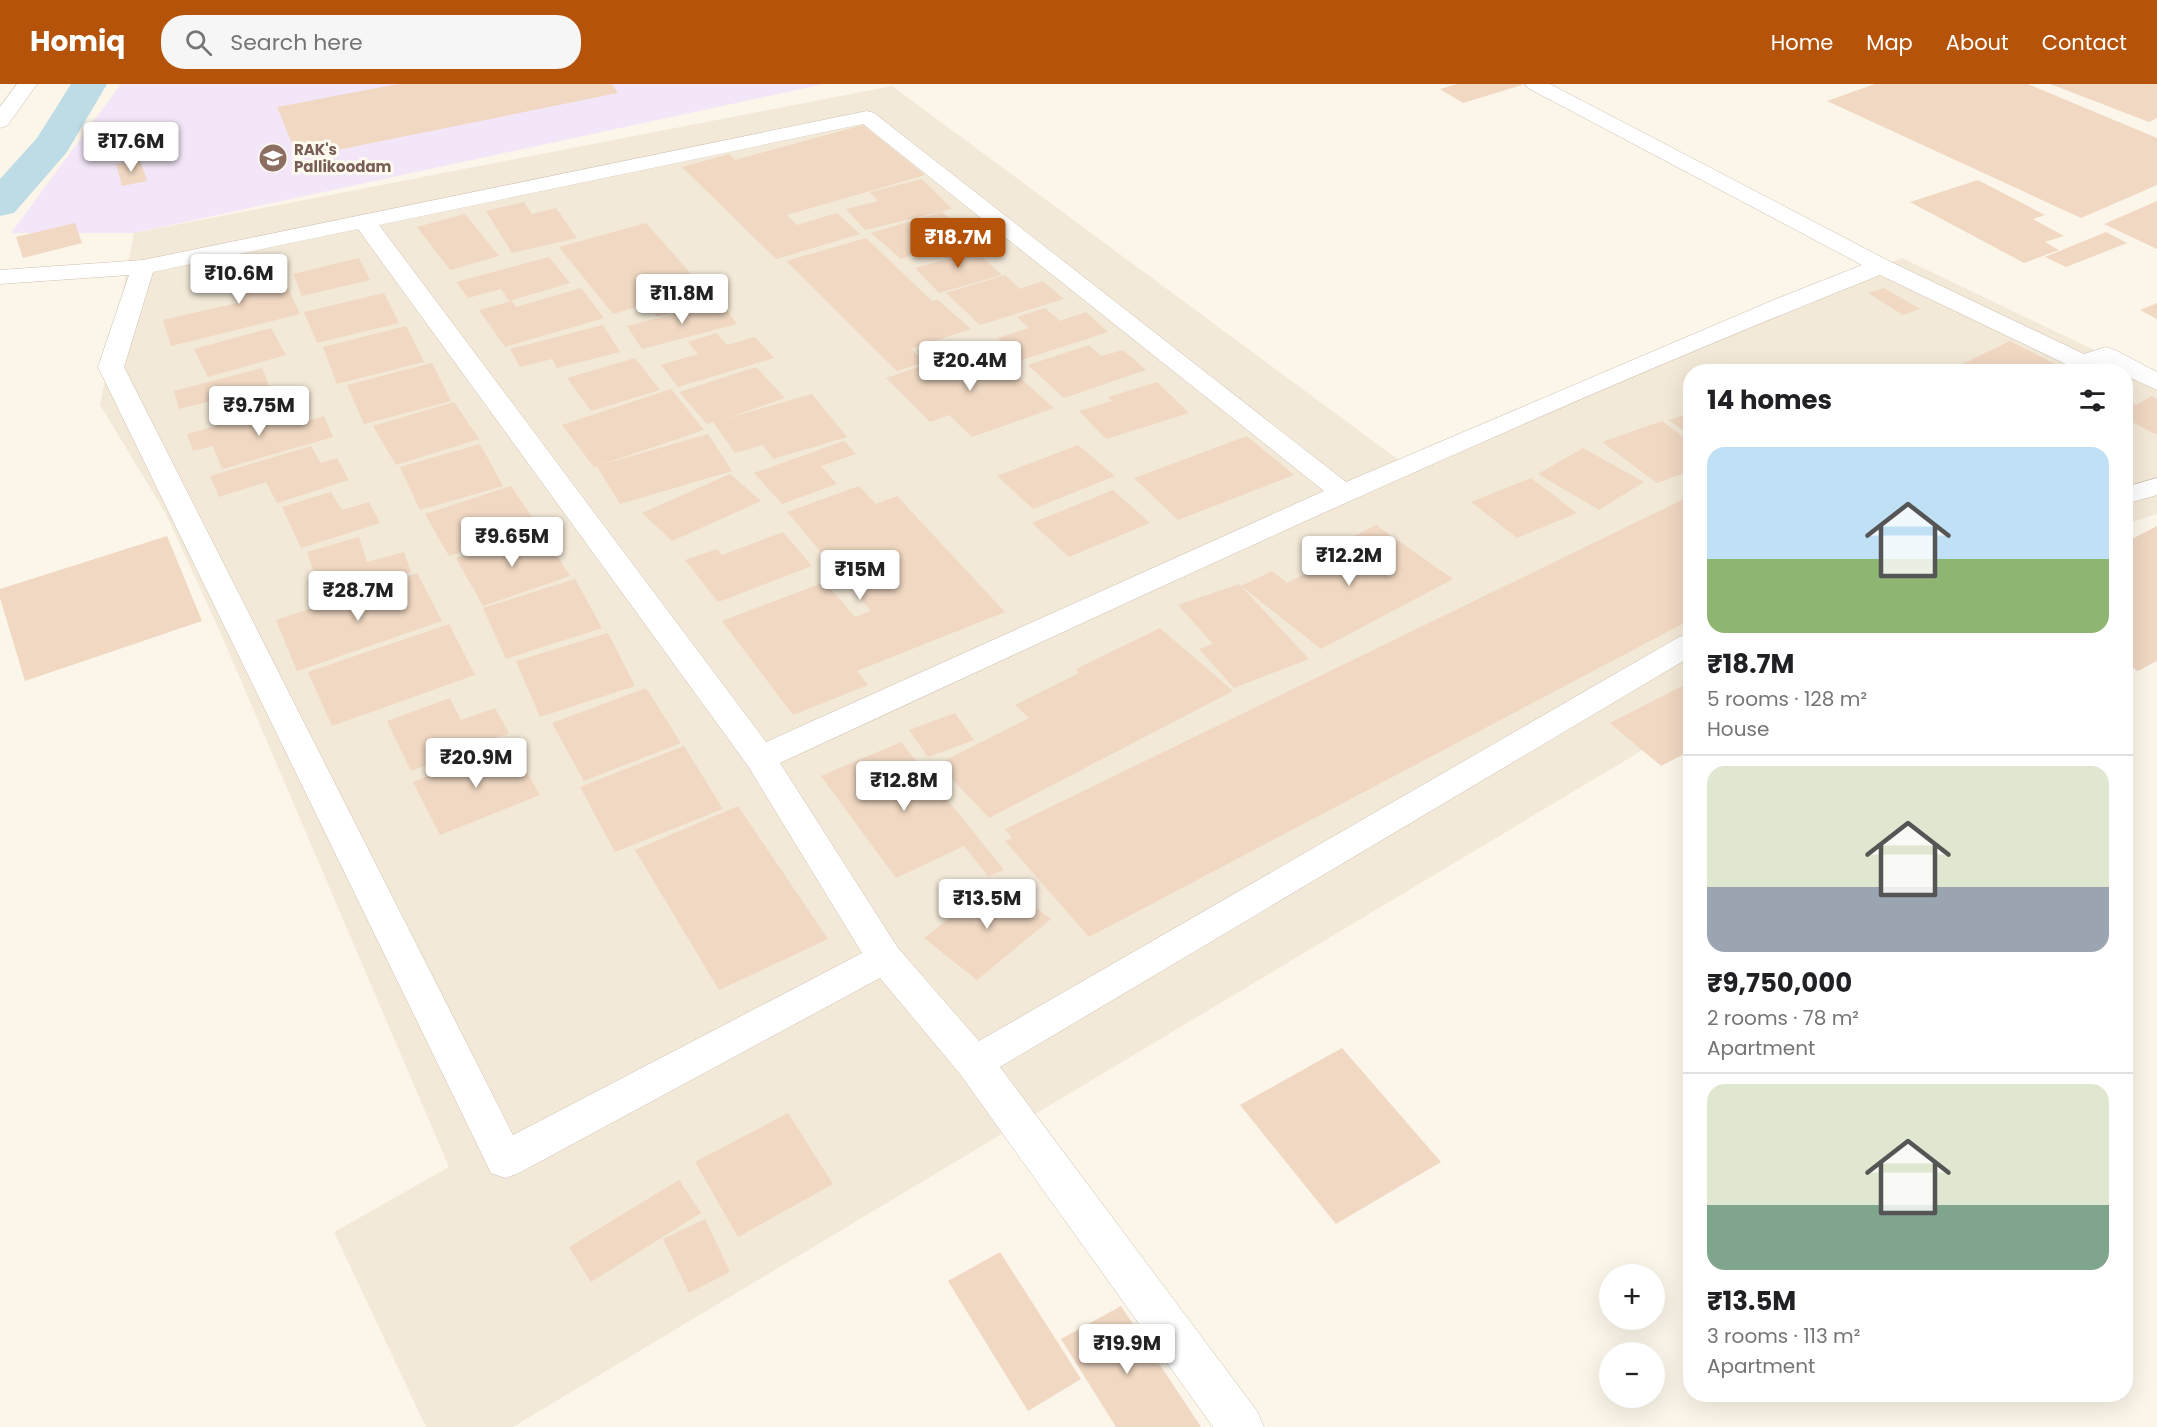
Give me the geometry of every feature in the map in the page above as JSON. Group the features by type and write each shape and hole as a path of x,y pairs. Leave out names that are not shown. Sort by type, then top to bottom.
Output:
{"street":[{"path":"0,122 27,84"},
{"path":"1535,84 1881,266 2083,363 2106,355 2123,364"},
{"path":"0,277 142,267 867,117 1343,493"},
{"path":"364,221 760,758 885,958 974,1063 1241,1427"},
{"path":"760,758 1343,493 1785,304 1881,266"},
{"path":"142,267 111,367 505,1160 885,958"},
{"path":"2133,369 2157,382"},
{"path":"2133,494 2157,486"},
{"path":"974,1063 1683,648"}],"shaded area":[{"name":"RAK's Pallikoodam","path":"121,84 824,84 134,233 11,233"},
{"path":"892,86 1404,464 1551,397 1902,258 2124,364 1683,364 1683,729 1646,748 513,1427 426,1427 334,1232 449,1167 221,634 166,514 100,405 134,233"},
{"path":"2133,369 2157,380 2157,514 2133,522"}],"building":[{"path":"398,84 612,84 618,93 298,158 277,107"},
{"path":"1457,84 1522,85 1463,103 1440,89"},
{"path":"1875,84 2028,84 2157,138 2157,185 2081,218 1827,101"},
{"path":"2050,84 2157,84 2157,118 2149,122"},
{"path":"863,125 925,175 787,215 797,225 837,213 860,234 776,259 682,167 729,154 735,160"},
{"path":"140,159 147,181 122,186 116,164"},
{"path":"922,179 952,209 865,230 846,209 878,201 870,192"},
{"path":"1978,180 2045,215 2033,219 2064,236 2045,242 2059,250 2024,263 1910,202"},
{"path":"2157,201 2157,249 2104,224"},
{"path":"524,202 532,214 556,208 577,238 512,253 486,211"},
{"path":"942,212 972,237 901,259 871,233"},
{"path":"465,214 499,256 450,270 417,227"},
{"path":"75,223 82,243 23,258 16,237"},
{"path":"646,223 693,276 668,283 678,295 613,314 559,247"},
{"path":"2106,232 2127,243 2066,267 2045,257"},
{"path":"866,238 932,301 938,300 971,329 911,349 925,362 897,371 786,261"},
{"path":"966,242 1002,275 939,293 915,268 974,252 945,258 937,249"},
{"path":"549,257 570,283 509,301 501,289 468,298 456,282"},
{"path":"359,258 370,280 302,296 293,274"},
{"path":"275,259 300,314 171,346 163,320 237,303 224,271"},
{"path":"1005,275 1020,289 1043,281 1064,299 980,325 946,293"},
{"path":"581,288 604,318 505,347 479,310 512,301 516,307"},
{"path":"1884,288 1920,309 1903,315 1868,293"},
{"path":"384,293 399,323 317,343 304,312"},
{"path":"685,295 694,307 657,317 648,305"},
{"path":"721,302 737,324 642,349 627,326"},
{"path":"2157,303 2157,319 2140,310"},
{"path":"1045,308 1060,321 1086,312 1108,332 1022,360 998,338 1029,328 1017,317"},
{"path":"603,325 620,352 557,368 552,359 520,367 510,349"},
{"path":"406,326 424,362 337,384 323,347"},
{"path":"271,328 286,355 208,377 194,349"},
{"path":"717,333 727,345 755,337 774,358 678,387 661,365 698,354 688,342"},
{"path":"2010,341 2055,364 1963,364"},
{"path":"983,345 1054,408 972,437 949,415 930,422 886,378"},
{"path":"1089,345 1101,356 1123,350 1146,370 1064,398 1028,365"},
{"path":"635,358 660,390 591,411 567,378"},
{"path":"432,363 451,401 364,424 347,385"},
{"path":"756,367 785,398 725,419 812,394 847,437 773,459 763,445 735,453 713,422 707,424 679,392"},
{"path":"262,368 275,400 225,414 220,399 179,409 174,391"},
{"path":"1157,382 1189,413 1106,439 1079,411 1112,401 1108,397"},
{"path":"671,389 704,430 594,467 562,425"},
{"path":"2152,396 2157,399 2157,435 2133,423 2133,403 2136,405"},
{"path":"454,402 479,439 396,465 373,426"},
{"path":"288,406 297,424 324,416 333,437 222,469 213,446 193,451 187,434"},
{"path":"1683,415 1683,431 1669,420"},
{"path":"1662,421 1683,437 1683,474 1657,483 1602,442"},
{"path":"708,434 732,471 620,504 597,466"},
{"path":"1247,436 1294,475 1178,520 1134,478"},
{"path":"844,441 856,454 821,466 837,484 782,504 754,473"},
{"path":"480,444 503,486 420,510 400,467"},
{"path":"1078,445 1115,476 1033,509 997,476"},
{"path":"311,446 321,463 337,458 349,480 277,503 266,482 219,497 210,476"},
{"path":"1583,448 1644,482 1599,510 1538,474"},
{"path":"730,474 761,501 672,541 642,513"},
{"path":"1531,478 1577,513 1517,538 1471,502"},
{"path":"511,486 538,526 449,556 425,514"},
{"path":"859,486 876,504 897,496 1005,612 857,671 868,685 793,715 722,621 825,582 855,617 871,611 787,512"},
{"path":"1113,490 1150,523 1069,557 1032,523"},
{"path":"331,492 342,510 369,502 380,523 301,548 282,507"},
{"path":"1683,499 1683,624 1089,937 1005,841 1012,838 1005,829"},
{"path":"1376,525 1453,579 1321,649 1241,586 1272,571 1287,583 1320,566 1310,559"},
{"path":"2157,526 2157,661 2138,671 2133,668 2133,538"},
{"path":"541,530 570,576 483,606 456,558"},
{"path":"783,532 812,566 718,602 685,560 717,549 722,555"},
{"path":"167,536 202,621 25,681 0,598 0,589"},
{"path":"359,537 367,562 404,552 411,572 322,597 307,552"},
{"path":"417,573 442,621 297,671 276,620"},
{"path":"575,579 602,628 506,659 483,608"},
{"path":"1239,584 1309,659 1234,688 1199,649 1213,644 1178,605"},
{"path":"449,624 475,675 332,726 308,672"},
{"path":"1160,628 1233,691 989,818 938,764 1029,718 1015,705 1079,673 1076,669"},
{"path":"608,633 635,686 540,717 516,661"},
{"path":"1683,686 1683,755 1661,766 1610,723"},
{"path":"646,688 681,743 584,781 552,723"},
{"path":"450,698 461,720 495,708 509,733 411,771 387,721"},
{"path":"955,713 974,740 928,757 909,730"},
{"path":"901,742 1004,870 988,876 964,846 896,878 821,776"},
{"path":"510,743 540,795 440,835 413,782"},
{"path":"684,746 723,809 615,852 580,787"},
{"path":"738,806 828,939 719,990 635,850"},
{"path":"998,880 1051,919 977,980 924,938"},
{"path":"1342,1048 1441,1162 1336,1224 1240,1105"},
{"path":"788,1113 833,1184 738,1237 695,1162"},
{"path":"679,1180 701,1213 591,1282 569,1247"},
{"path":"705,1219 730,1272 689,1293 663,1239"},
{"path":"1000,1252 1081,1379 1028,1411 948,1281"},
{"path":"1121,1306 1201,1427 1116,1427 1061,1339"}],"waterway":[{"path":"0,204 53,144 89,84"}],"place":[{"name":"RAK's Pallikoodam","path":"273,158"}]}
